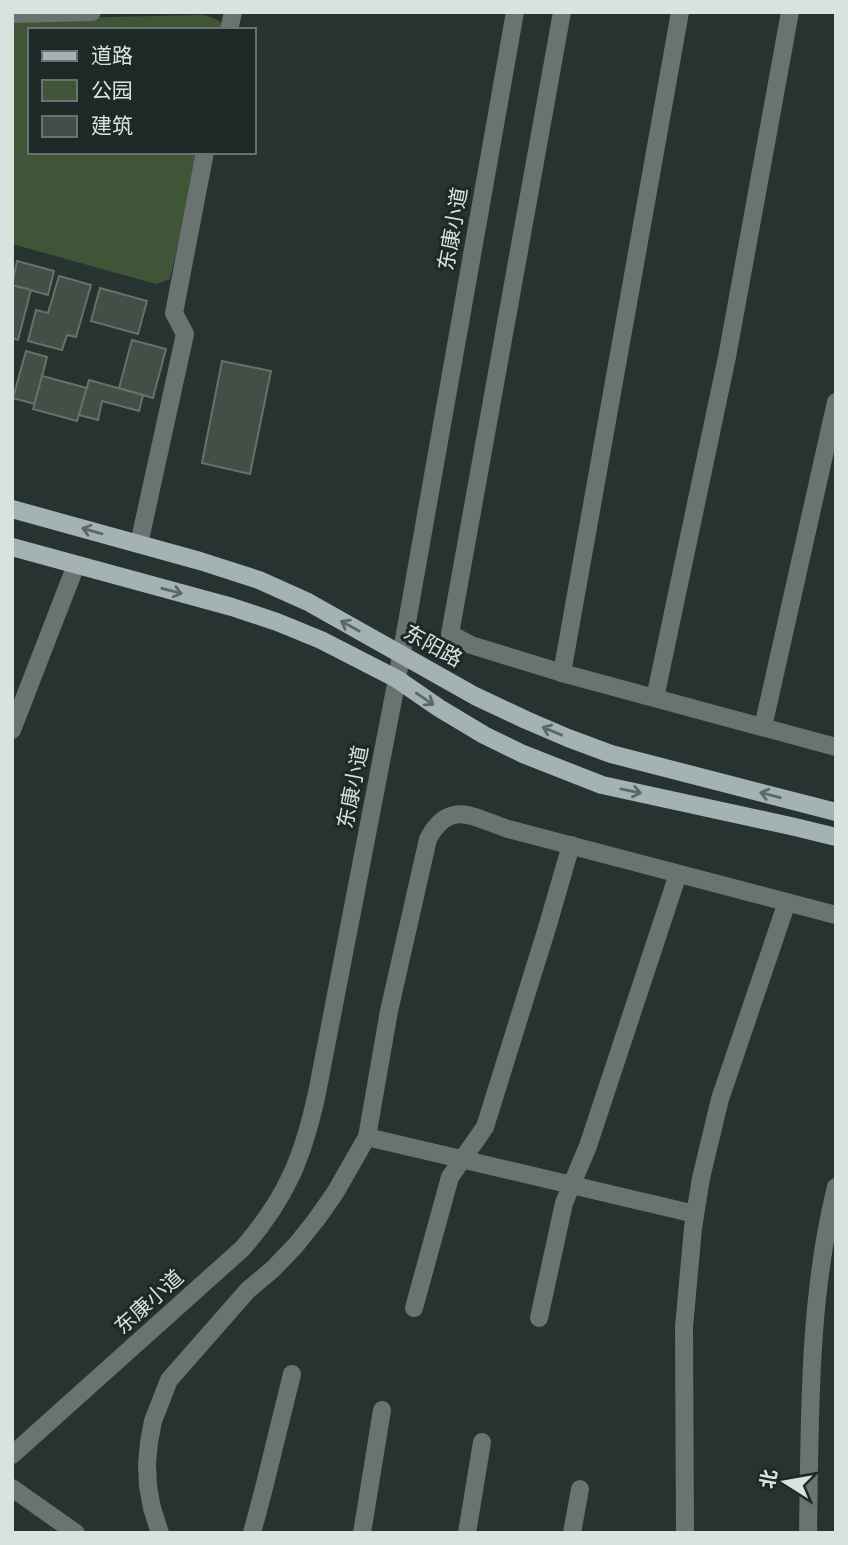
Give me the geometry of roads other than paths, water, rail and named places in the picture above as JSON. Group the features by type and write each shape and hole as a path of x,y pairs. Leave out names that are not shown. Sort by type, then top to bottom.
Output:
{"main road":[{"name":"东阳路","path":"12,509 230,570 271,585 308,602 475,696 611,754 836,812"},
{"path":"12,547 232,607 277,622 334,646 397,679 484,735 523,754 602,785 836,837"}],"street":[{"path":"12,14 92,12"},
{"name":"东康小道","path":"12,1455 243,1248 263,1225 290,1181 302,1149 317,1093 397,679 515,12"},
{"path":"562,12 450,634 471,645 562,673 836,747"},
{"path":"562,673 680,12"},
{"path":"655,698 727,358 789,12"},
{"path":"139,544 184,334 174,313 205,154"},
{"path":"763,727 836,402"},
{"path":"12,730 76,565"},
{"path":"160,1533 152,1508 147,1464 153,1421 169,1380 248,1290 296,1245 341,1183 366,1138 389,1010 428,839 441,821 459,813 508,829 836,915"},
{"path":"414,1308 450,1177 485,1127 571,845"},
{"path":"539,1318 564,1203 589,1146 678,874"},
{"path":"685,1533 684,1327 695,1214 720,1099 787,902"},
{"path":"366,1138 695,1214"},
{"path":"808,1533 814,1321 836,1187"},
{"path":"251,1533 292,1374"},
{"path":"362,1533 382,1409"},
{"path":"467,1533 482,1442"},
{"path":"12,1488 76,1533"},
{"path":"572,1533 580,1489"}]}
